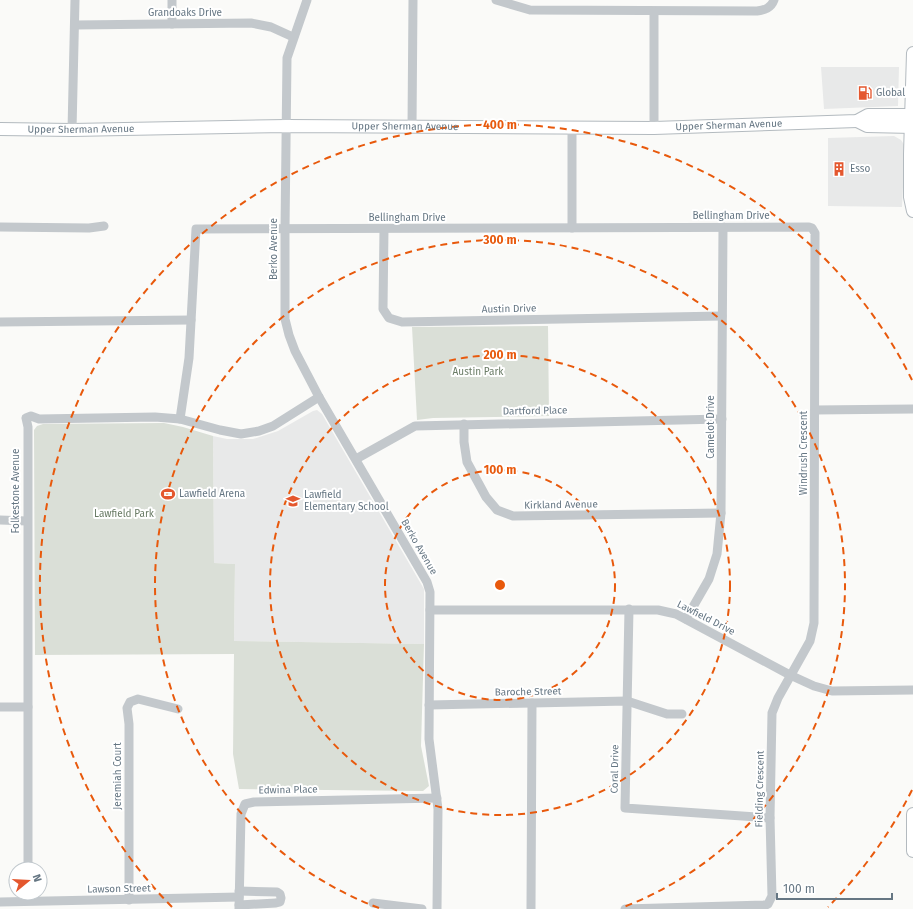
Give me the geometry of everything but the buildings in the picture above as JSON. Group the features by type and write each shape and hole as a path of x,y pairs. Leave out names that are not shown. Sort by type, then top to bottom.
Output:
{"main road":[{"path":"913,53 910,197 913,211"},
{"name":"Upper Sherman Avenue","path":"0,129 72,130 287,126 654,128 857,120 868,116 912,115"},
{"name":"Upper Sherman Avenue","path":"857,120 867,126 912,127"},
{"path":"913,814 913,851"}],"street":[{"path":"72,130 75,0"},
{"path":"172,0 172,24"},
{"name":"Berko Avenue","path":"307,0 287,58 285,319 295,351 427,582 430,592 429,705 430,745 438,809 437,909"},
{"path":"412,0 412,127"},
{"path":"496,0 530,10 654,12 757,11 768,8 774,0"},
{"path":"654,12 654,128"},
{"name":"Grandoaks Drive","path":"75,25 251,24 271,27 294,37"},
{"path":"572,127 572,228"},
{"path":"0,227 89,228 104,226"},
{"name":"Camelot Drive","path":"686,619 709,579 717,554 722,513 723,227"},
{"name":"Bellingham Drive","path":"180,419 189,358 196,229 809,227"},
{"name":"Windrush Crescent","path":"790,675 810,641 814,623 815,233 812,228 809,227"},
{"name":"Austin Drive","path":"384,229 383,309 389,318 402,322 722,316"},
{"path":"0,322 191,320"},
{"name":"Folkestone Avenue","path":"28,861 28,426 26,418 31,416 39,419 155,417 180,419 241,434 258,431 273,426 320,397"},
{"path":"815,410 913,409"},
{"name":"Dartford Place","path":"356,459 415,426 722,419"},
{"name":"Kirkland Avenue","path":"464,424 464,442 467,462 486,497 497,510 513,516 722,513"},
{"path":"0,520 27,521"},
{"name":"Coral Drive","path":"629,609 625,808 770,818"},
{"name":"Lawfield Drive","path":"430,610 658,610 676,614 790,675 814,686 832,691 913,690"},
{"name":"Fielding Crescent","path":"625,909 768,907 772,896 770,818 772,713 790,675"},
{"name":"Jeremiah Court","path":"129,900 129,724 127,708 130,702 138,699 178,709"},
{"name":"Baroche Street","path":"429,705 627,701 667,714 682,714"},
{"path":"531,909 532,703"},
{"path":"0,707 28,707"},
{"name":"Edwina Place","path":"239,900 241,814 245,804 254,802 437,798"},
{"name":"Lawson Street","path":"48,898 239,900"},
{"path":"373,903 422,909"}],"shaded area":[{"path":"821,67 899,67 898,106 824,109"},
{"path":"894,136 901,140 905,146 902,207 828,206 828,138"},
{"name":"Lawfield Elementary School","path":"317,410 322,414 424,589 424,644 234,641 235,564 214,563 213,436 227,439 253,439 278,431"}],"green space":[{"name":"Austin Park","path":"548,326 549,416 433,418 417,420 412,327"},
{"name":"Lawfield Park","path":"164,423 213,436 214,563 235,564 234,641 424,644 421,746 429,786 423,791 239,789 233,754 234,654 35,655 34,430 37,426 43,424"}],"place":[{"name":"Global","path":"865,93"},
{"name":"Esso","path":"839,169"},
{"name":"Lawfield Arena","path":"168,494"},
{"name":"Lawfield Elementary School","path":"293,501"}]}
